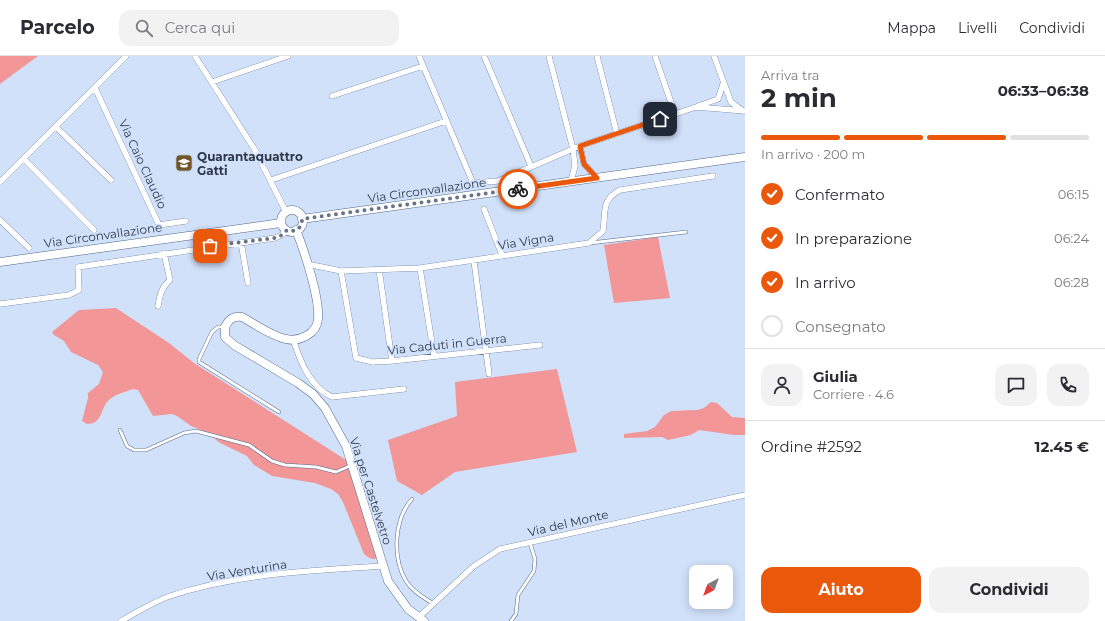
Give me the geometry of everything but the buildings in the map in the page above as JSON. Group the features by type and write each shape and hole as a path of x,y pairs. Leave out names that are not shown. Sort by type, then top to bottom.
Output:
{"main road":[{"name":"Via Circonvallazione","path":"302,219 745,157"},
{"path":"296,211 302,219 301,226 296,230 287,230 281,223 282,215 286,212 296,211"},
{"name":"Via Circonvallazione","path":"0,262 281,223"},
{"path":"225,327 233,318 242,317 280,338 293,340 309,335 317,325 318,319 316,296 296,230"},
{"name":"Via per Castelvetro","path":"225,327 225,337 234,346 313,394 332,418 346,446 388,581 400,599 421,619"}],"street":[{"path":"0,182 126,56"},
{"path":"195,56 255,150 286,212"},
{"path":"212,82 288,56"},
{"path":"419,56 473,183 498,181 580,146 718,99 723,84"},
{"path":"484,56 531,166"},
{"path":"549,56 573,149 575,166 571,181"},
{"path":"597,56 617,134"},
{"path":"655,56 675,114"},
{"path":"714,56 723,84 731,102 744,111"},
{"path":"332,96 423,66"},
{"name":"Via Caio Claudio","path":"94,88 159,226 186,221"},
{"path":"696,107 744,111"},
{"path":"271,180 446,121"},
{"path":"56,126 111,180"},
{"path":"580,146 584,164 597,178"},
{"path":"24,159 94,230"},
{"path":"589,243 603,231 606,202 610,195 615,192 713,176"},
{"path":"484,209 502,256"},
{"path":"0,220 29,248"},
{"path":"0,304 69,295 79,290 78,267 164,253 275,238 282,235 287,230"},
{"path":"241,242 248,283"},
{"name":"Via Vigna","path":"307,264 341,271 420,268 589,243"},
{"path":"158,306 163,286 170,280 164,253"},
{"path":"474,261 489,374"},
{"path":"420,268 434,356"},
{"path":"380,269 392,361"},
{"name":"Via Caduti in Guerra","path":"341,271 356,358 373,362 392,361 540,344"},
{"path":"293,340 300,359 312,380 332,397 404,389"},
{"name":"Via del Monte","path":"421,619 432,603 474,566 492,553 510,546 530,543 745,495"},
{"name":"Via Venturina","path":"121,621 169,597 216,584 259,576 383,566"}],"lane":[{"path":"589,243 686,232"},
{"path":"225,327 218,327 212,332 199,362 279,412"},
{"path":"120,430 127,446 134,450 146,450 184,433 196,431 249,445 272,461 285,465 316,467 336,472 352,465"},
{"path":"412,500 402,513 398,560 406,581 420,596 432,603"},
{"path":"511,621 516,614 518,596 534,572 535,559 530,543"}],"shaded area":[{"path":"0,56 38,56 0,84"},
{"path":"658,237 670,298 614,303 604,245"},
{"path":"116,308 169,343 194,363 346,460 379,557 373,559 364,554 343,502 338,494 331,489 315,483 272,476 254,465 247,456 220,443 208,433 191,426 177,416 172,414 153,416 138,390 133,389 120,393 111,398 106,403 99,419 96,421 87,424 82,421 88,393 99,384 103,372 98,365 71,352 64,341 52,332 79,310"},
{"path":"557,369 577,452 455,472 422,495 397,481 388,440 457,416 455,382"},
{"path":"711,402 717,403 732,417 745,418 745,435 699,430 691,435 668,440 662,437 624,438 624,434 647,431 655,427 664,415 671,411 697,410 704,408"}],"way so far":[{"path":"210,246 275,238 282,235 287,230 291,231 298,229 301,226 302,219 518,189"}],"place":[{"name":"Quarantaquattro Gatti","path":"184,163"}],"route":[{"path":"518,189 597,178 584,164 580,146 660,119"}]}
